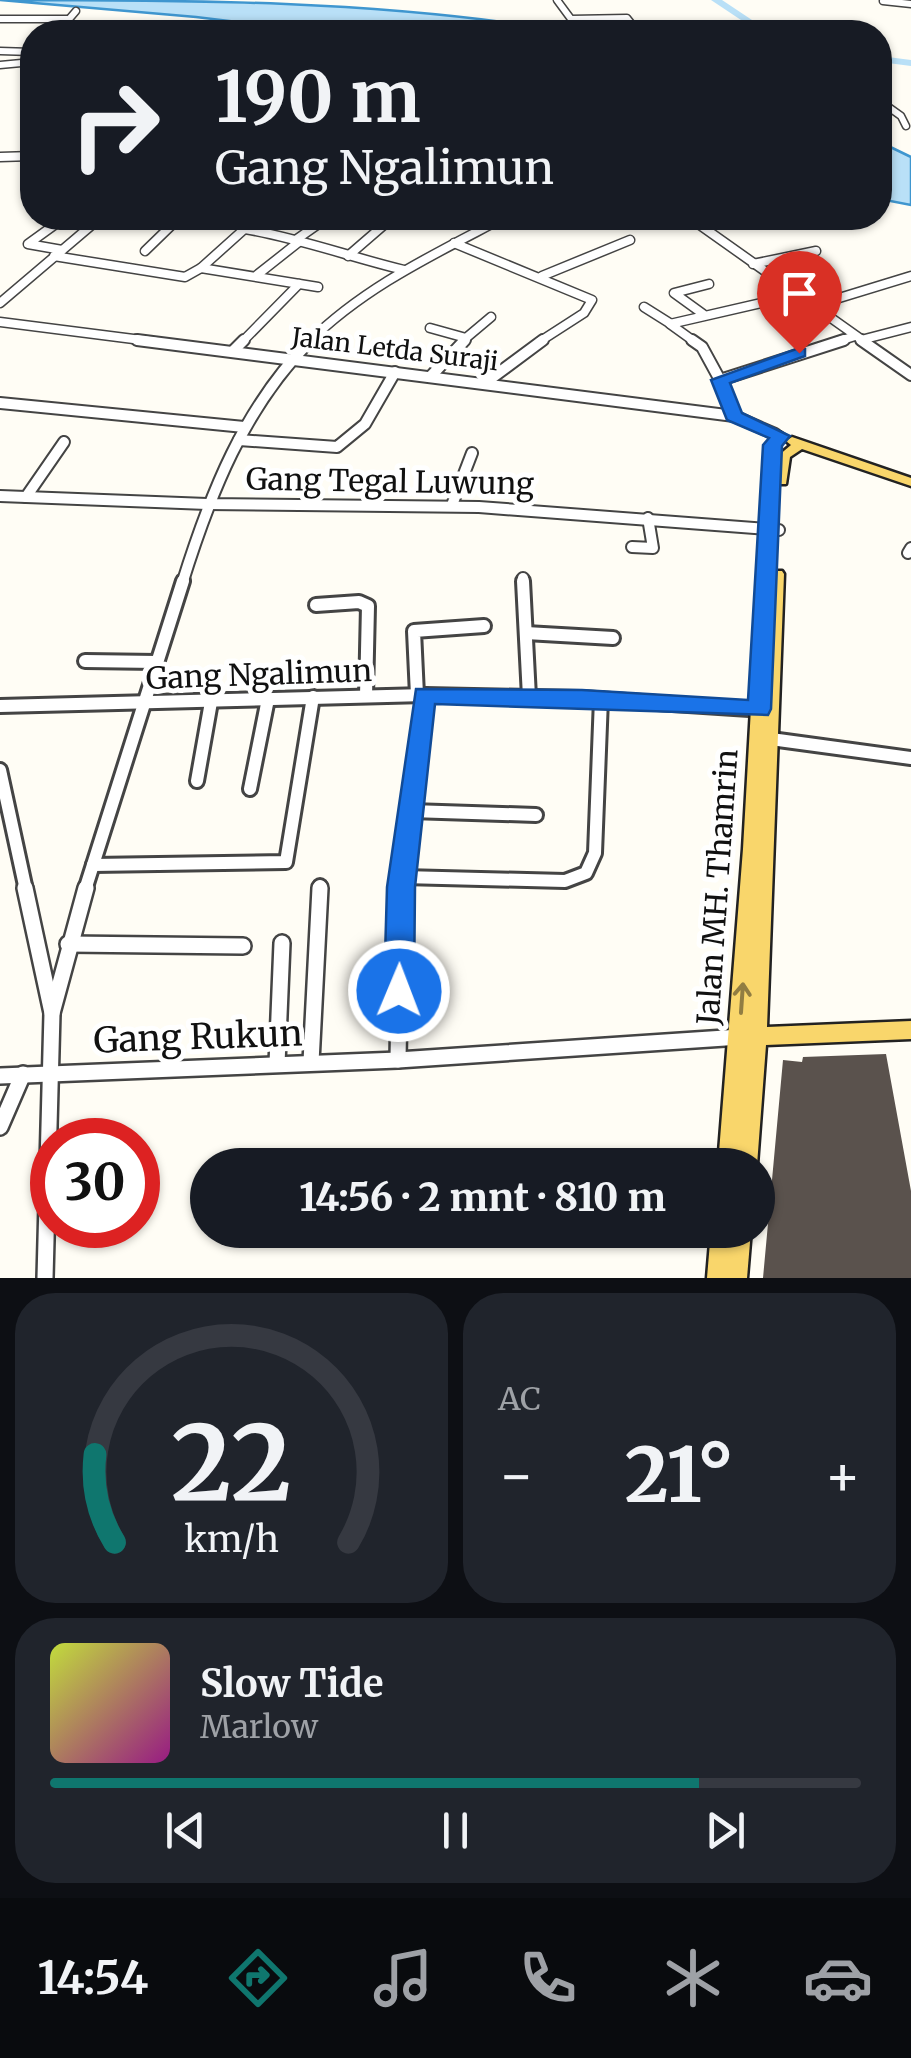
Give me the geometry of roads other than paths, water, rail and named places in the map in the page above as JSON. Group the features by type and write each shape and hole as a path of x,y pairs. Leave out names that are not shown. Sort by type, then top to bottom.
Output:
{"main road":[{"path":"784,443 911,482"},
{"name":"Jalan MH. Thamrin","path":"746,1148 748,1036 774,530 784,443"},
{"name":"Jalan MH. Thamrin","path":"732,1148 748,1036 771,739 765,710"},
{"path":"748,1036 911,1030"},
{"path":"718,1278 720,1248"},
{"path":"736,1278 738,1248"}],"street":[{"path":"557,0 571,19 629,20"},
{"path":"883,1 911,4"},
{"path":"0,20 67,19 76,10"},
{"path":"892,110 906,126"},
{"path":"47,230 28,244 188,277 243,230"},
{"path":"0,303 86,230"},
{"path":"145,251 167,230"},
{"path":"249,230 404,270"},
{"path":"258,275 312,230"},
{"path":"348,256 378,230"},
{"path":"52,1013 68,944 207,504 242,433 292,358 334,318 404,270 479,230"},
{"path":"709,230 911,374"},
{"path":"542,276 630,240"},
{"path":"454,243 542,276 588,296 592,303 584,313 508,362 485,383"},
{"path":"753,264 816,251"},
{"path":"202,268 318,288"},
{"path":"813,306 897,284 911,276"},
{"path":"233,351 299,284"},
{"path":"703,314 674,293 709,284"},
{"path":"671,324 796,295"},
{"path":"644,307 702,347 703,355 718,372 730,416"},
{"path":"431,376 491,318"},
{"name":"Jalan Letda Suraji","path":"0,322 712,413 730,416 784,443"},
{"path":"720,380 858,338 911,327"},
{"path":"430,328 466,338"},
{"path":"0,403 337,448 368,422 394,372"},
{"path":"26,497 64,442"},
{"path":"452,506 472,453"},
{"name":"Gang Tegal Luwung","path":"0,496 207,504 452,506 774,530"},
{"path":"632,547 654,548 648,518"},
{"path":"522,578 529,697"},
{"path":"316,605 359,602 368,606 366,696"},
{"path":"398,1060 403,876 421,695 414,631 484,626"},
{"path":"526,634 613,638"},
{"path":"85,662 156,662"},
{"name":"Gang Ngalimun","path":"0,706 421,695 601,699 765,710"},
{"path":"93,865 286,862 313,697"},
{"path":"250,789 268,699"},
{"path":"403,876 565,881 582,877 592,867 596,853 601,699"},
{"path":"197,781 211,702"},
{"path":"771,739 911,758"},
{"path":"0,770 52,1013 45,1278"},
{"path":"411,811 536,814"},
{"path":"311,1062 320,886"},
{"path":"68,944 243,946"},
{"path":"276,1064 282,944"},
{"name":"Gang Rukun","path":"0,1076 398,1060 748,1036"},
{"path":"0,1127 23,1074"}],"water":[{"path":"0,0 286,4 489,20 221,20"},
{"path":"892,148 911,157 911,205 892,201"}],"waterway":[{"path":"716,0 747,20"},
{"path":"892,61 911,63"}]}
